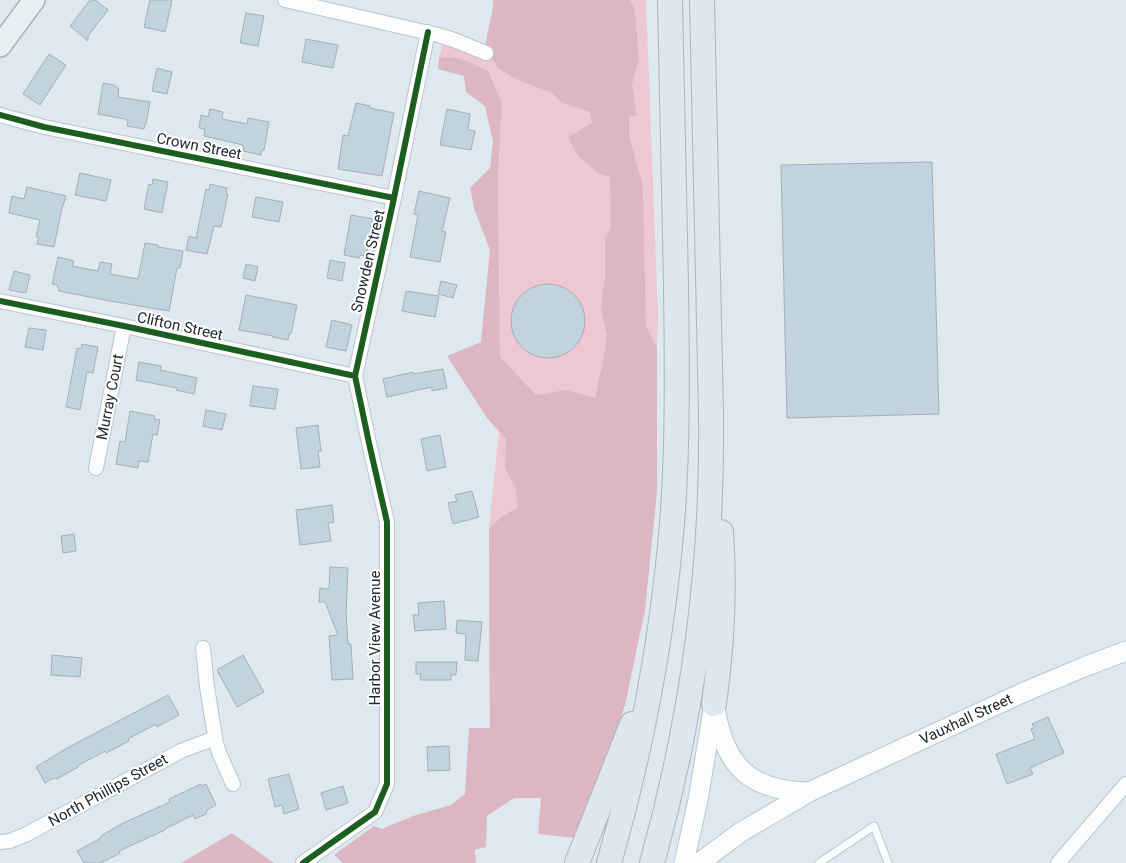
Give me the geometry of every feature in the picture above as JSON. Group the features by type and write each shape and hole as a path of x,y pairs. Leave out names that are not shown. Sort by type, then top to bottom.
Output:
{"highway":[{"path":"609,863 642,731 663,603 673,502 676,438 676,310 670,0"},
{"path":"652,863 677,762 691,684 709,525 711,394 702,0"},
{"path":"711,474 718,505 723,572 721,638 714,704"},
{"path":"576,863 652,674"}],"main road":[{"path":"0,46 34,0"},
{"name":"Vauxhall Street","path":"699,863 741,832 809,792 1022,693 1084,666 1126,651"},
{"path":"714,704 718,726 729,753 742,771 770,787 789,791 809,792"},
{"path":"684,863 698,800 714,704"}],"street":[{"path":"285,0 428,32 486,53"},
{"name":"Snowden Street","path":"355,376 428,32"},
{"name":"Crown Street","path":"0,115 44,128 394,198"},
{"name":"Clifton Street","path":"0,301 355,376"},
{"name":"Murray Court","path":"96,468 124,326"},
{"name":"Harbor View Avenue","path":"303,863 375,812 387,784 387,522 355,376"},
{"path":"203,648 215,738 220,755 233,784"},
{"name":"North Phillips Street","path":"0,842 27,834 181,751 215,738"},
{"path":"1058,863 1126,784"}],"lane":[{"path":"819,863 874,826 888,863"}],"shaded area":[{"path":"493,0 630,0 635,9 639,60 632,85 637,116 629,116 629,135 643,186 646,326 657,348 657,492 645,610 625,705 604,769 577,838 538,834 541,798 514,798 487,816 486,847 475,850 476,863 343,863 334,855 374,826 382,829 413,816 451,805 465,794 469,728 490,728 489,529 499,519 518,507 515,487 505,468 506,439 487,418 447,356 481,342 490,250 475,211 470,188 490,168 493,142 485,106 466,92 464,76 438,69 439,58 458,59 488,71 502,103 498,177 500,357 536,395 566,390 595,398 602,366 607,336 601,308 605,277 605,239 611,227 610,177 598,173 578,156 568,137 592,123 590,112 563,103 552,93 518,80 498,68 485,46"},
{"path":"630,0 646,0 658,317 657,348 646,326 643,186 629,135 629,115 637,116 632,85 639,60 635,9"},
{"path":"447,45 485,59 485,46 617,80 605,427 490,799 489,529 504,382 503,361 500,357 498,177 502,103 446,57 439,58 442,46"},
{"path":"232,833 274,863 181,863"}],"building":[{"path":"90,0 95,0 108,10 88,36 88,41 70,26"},
{"path":"150,0 172,0 165,32 144,27"},
{"path":"246,13 264,16 258,46 240,43"},
{"path":"306,39 338,45 333,68 302,62"},
{"path":"49,54 66,65 40,105 23,94"},
{"path":"157,68 172,72 167,94 152,91"},
{"path":"103,83 114,85 119,89 118,97 150,102 144,129 127,126 128,120 125,119 98,114"},
{"path":"356,103 394,113 382,176 338,169 343,135 348,136"},
{"path":"210,109 223,112 222,119 247,124 248,118 269,122 264,150 262,150 261,155 243,151 243,145 204,136 205,129 199,128 201,115 208,117"},
{"path":"447,109 470,114 468,130 475,131 471,150 440,145"},
{"path":"932,162 939,414 787,418 781,165"},
{"path":"80,173 111,180 106,201 75,195"},
{"path":"153,179 168,182 162,213 144,209 149,184 152,185"},
{"path":"210,184 227,188 226,194 228,194 221,227 214,226 207,254 186,250 189,236 196,238 206,189 209,190"},
{"path":"27,187 66,196 54,247 37,244 39,237 36,237 40,220 9,213 12,196 24,199"},
{"path":"419,191 450,198 442,231 446,232 440,262 410,257 418,215 414,214"},
{"path":"256,197 283,202 279,222 252,217"},
{"path":"351,215 374,219 366,256 360,255 359,258 344,255"},
{"path":"145,243 183,251 180,268 177,268 169,311 59,291 57,285 52,284 58,257 74,261 72,266 98,271 100,262 112,264 110,274 138,279"},
{"path":"330,260 345,263 342,281 327,278"},
{"path":"246,264 258,267 255,281 243,278"},
{"path":"14,271 30,275 26,293 9,290"},
{"path":"441,281 457,285 453,298 438,294"},
{"path":"555,284 575,294 583,307 585,321 583,335 575,348 562,356 541,358 521,348 513,335 511,314 521,294 534,286"},
{"path":"406,291 439,296 435,317 402,311"},
{"path":"246,295 297,305 288,340 239,330"},
{"path":"332,320 352,325 346,351 326,347"},
{"path":"29,328 46,330 43,350 25,347"},
{"path":"82,344 98,347 93,373 87,372 80,410 66,407 77,348 81,349"},
{"path":"139,362 161,366 160,370 197,378 194,394 176,390 177,388 136,380"},
{"path":"443,369 447,388 432,391 432,387 387,397 383,379 413,372 413,374"},
{"path":"253,386 278,389 275,409 250,406"},
{"path":"206,410 226,414 222,430 203,426"},
{"path":"130,411 155,416 154,419 160,420 157,435 153,434 148,462 139,461 138,468 116,464 120,441 125,442"},
{"path":"318,425 321,451 318,451 320,467 301,469 296,428"},
{"path":"440,435 446,467 427,471 421,439"},
{"path":"472,491 479,517 453,524 448,503 457,501 455,495"},
{"path":"332,505 334,522 328,523 331,541 300,545 296,510"},
{"path":"74,534 76,551 63,553 61,536"},
{"path":"330,567 348,568 346,613 348,644 351,644 353,679 332,680 329,636 338,635 325,602 319,602 320,588 329,589"},
{"path":"444,601 446,629 415,631 413,615 419,615 418,603"},
{"path":"457,620 482,622 478,661 465,660 466,634 456,633"},
{"path":"52,655 82,658 80,677 51,675"},
{"path":"243,655 264,692 237,707 217,670"},
{"path":"416,662 457,662 456,675 451,675 451,680 420,680 421,674 416,674"},
{"path":"168,695 179,715 157,727 156,724 128,739 129,741 106,753 105,751 57,779 54,778 45,783 36,767 67,748"},
{"path":"1048,717 1064,753 1030,768 1033,774 1007,784 996,754 1035,739 1031,729 1034,728 1032,724"},
{"path":"449,746 450,770 428,771 427,747"},
{"path":"289,774 299,809 284,814 282,805 275,807 268,779"},
{"path":"201,784 202,786 206,784 216,805 207,810 206,814 195,819 193,815 119,851 120,853 101,863 84,863 77,851 123,823 170,802 169,799"},
{"path":"343,786 348,803 326,810 321,793"}],"cycle path":[{"path":"303,863 375,812 387,784 387,522 355,376 428,32"},
{"path":"0,115 44,127 394,198"},
{"path":"0,301 355,376"}]}
